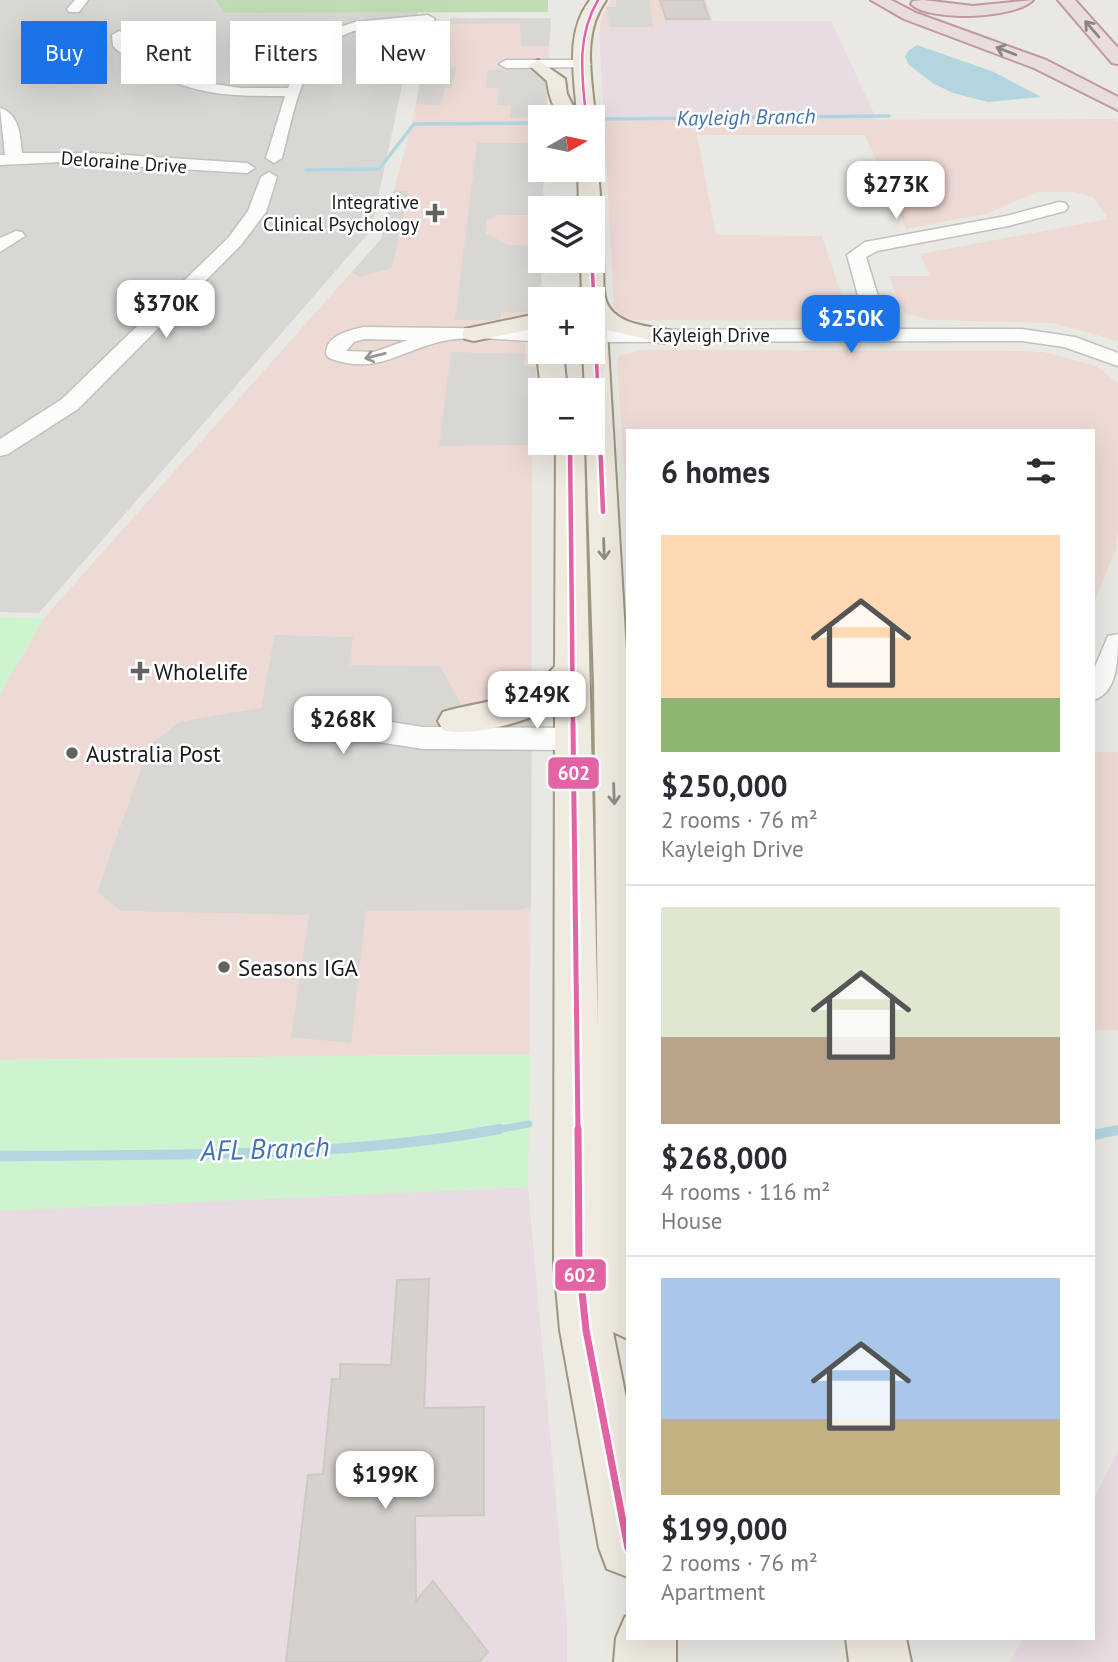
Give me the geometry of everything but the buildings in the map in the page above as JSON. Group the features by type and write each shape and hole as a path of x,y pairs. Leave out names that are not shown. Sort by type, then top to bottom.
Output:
{"highway":[{"path":"878,0 910,16 1040,64 1118,104"},
{"path":"904,0 938,8 970,10 998,8 1025,0"},
{"path":"1066,0 1118,59"}],"main road":[{"path":"566,105 569,55 585,20 598,0"},
{"path":"517,62 557,52 569,55"},
{"path":"569,55 583,105"},
{"path":"538,65 556,79 562,105"},
{"path":"605,315 613,325 663,335"},
{"path":"474,334 528,337"},
{"path":"605,349 623,342 663,335"},
{"path":"589,364 596,728 626,1276"},
{"path":"570,455 572,669 596,728 579,1264 586,1329 626,1538"},
{"path":"456,721 515,709 544,699 560,688 572,669"},
{"path":"645,1662 646,1640"},
{"path":"876,1640 880,1662"}],"street":[{"path":"342,29 383,20 428,19"},
{"path":"119,35 120,46 183,83 241,92 293,92"},
{"path":"517,62 506,64 538,65 569,55"},
{"path":"0,449 70,404 235,241 257,212 280,167 297,84"},
{"path":"0,113 11,126 7,159"},
{"name":"Deloraine Drive","path":"7,159 65,157 188,167 247,168 255,176 280,167"},
{"path":"879,334 856,255 872,246 1008,221 1059,207"},
{"path":"0,246 16,236"},
{"path":"440,335 474,334"},
{"name":"Kayleigh Drive","path":"663,335 1022,335 1068,341 1118,360"},
{"path":"1095,689 1105,676 1118,643"},
{"path":"378,731 425,721 596,728"},
{"path":"307,731 378,731 423,738 596,728"}],"shaded area":[{"path":"0,0 213,0 225,13 418,12 416,21 356,21 356,84 402,84 371,230 39,613 0,612"},
{"path":"612,0 706,0 713,21 661,21 661,29 599,29 606,7"},
{"path":"616,0 649,0 653,27 609,27 607,7 616,7"},
{"path":"450,18 551,18 547,105 528,105 528,182 544,182 543,196 528,196 528,273 542,273 542,287 528,287 525,353 528,364 536,367 535,378 528,378 528,455 532,455 530,1054 0,1060 0,694 44,618 381,239 420,84 450,84"},
{"path":"450,18 551,18 549,46 521,46 520,23 450,24"},
{"path":"661,21 831,21 877,120 606,120 599,29 661,29"},
{"path":"450,67 456,67 452,88 445,88 441,105 416,104 420,84 450,84"},
{"path":"528,69 548,79 547,105 528,105 528,118 510,118 511,106 497,105 499,88 486,88 488,70"},
{"path":"1115,119 1118,122 1118,341 1053,323 930,320 907,314 901,308 889,276 930,276 920,254 1108,219 1093,197 1075,192 1036,192 989,213 906,229 865,135 697,135 716,235 822,236 850,321 634,320 622,316 614,308 606,120"},
{"path":"477,143 528,143 528,182 543,182 542,196 528,196 528,215 499,215 487,220 486,233 508,245 528,246 528,273 541,273 541,287 528,287 528,312 501,312 500,320 455,320"},
{"path":"394,190 409,191 392,268 359,277 352,272 381,239"},
{"path":"641,350 1020,351 1044,352 1096,366 1118,383 1118,531 1116,549 1095,600 1095,429 626,429 626,494 617,363 619,356"},
{"path":"451,352 525,354 524,366 536,367 535,378 528,378 528,445 439,446"},
{"path":"275,635 353,637 349,665 440,666 466,713 532,699 531,907 519,910 366,911 351,1043 291,1037 309,915 121,911 97,892 149,746 179,722 261,708"},
{"path":"1095,752 1118,752 1118,1030 1095,1030"},
{"path":"528,1187 567,1625 567,1662 0,1662 0,1211"},
{"path":"1118,1451 1118,1662 1010,1662 1022,1640 1095,1640 1095,1496"}],"green space":[{"path":"214,0 548,0 548,12 225,13"},
{"path":"0,617 44,618 0,694"},
{"path":"530,1054 528,1187 0,1211 0,1060"}],"water":[{"path":"917,45 994,72 1041,97 988,102 953,93 934,84 909,65 905,57 908,51"}],"waterway":[{"name":"Kayleigh Branch","path":"606,119 889,116"},
{"name":"Kayleigh Branch","path":"306,170 379,169 414,124 528,123"},
{"name":"AFL Branch","path":"490,1131 529,1124"},
{"name":"AFL Branch","path":"0,1156 313,1150 376,1146 500,1129"},
{"name":"AFL Branch","path":"1095,1135 1118,1130 1113,1131"}],"transit line":[{"name":"602","path":"585,105 582,41 590,13 598,0"},
{"name":"602","path":"593,273 603,512"},
{"name":"602","path":"570,455 579,1264 586,1330 626,1538"}],"place":[{"name":"Integrative Clinical Psychology","path":"435,213"},
{"name":"Wholelife","path":"140,671"},
{"name":"Australia Post","path":"72,753"},
{"name":"Seasons IGA","path":"224,967"}]}
